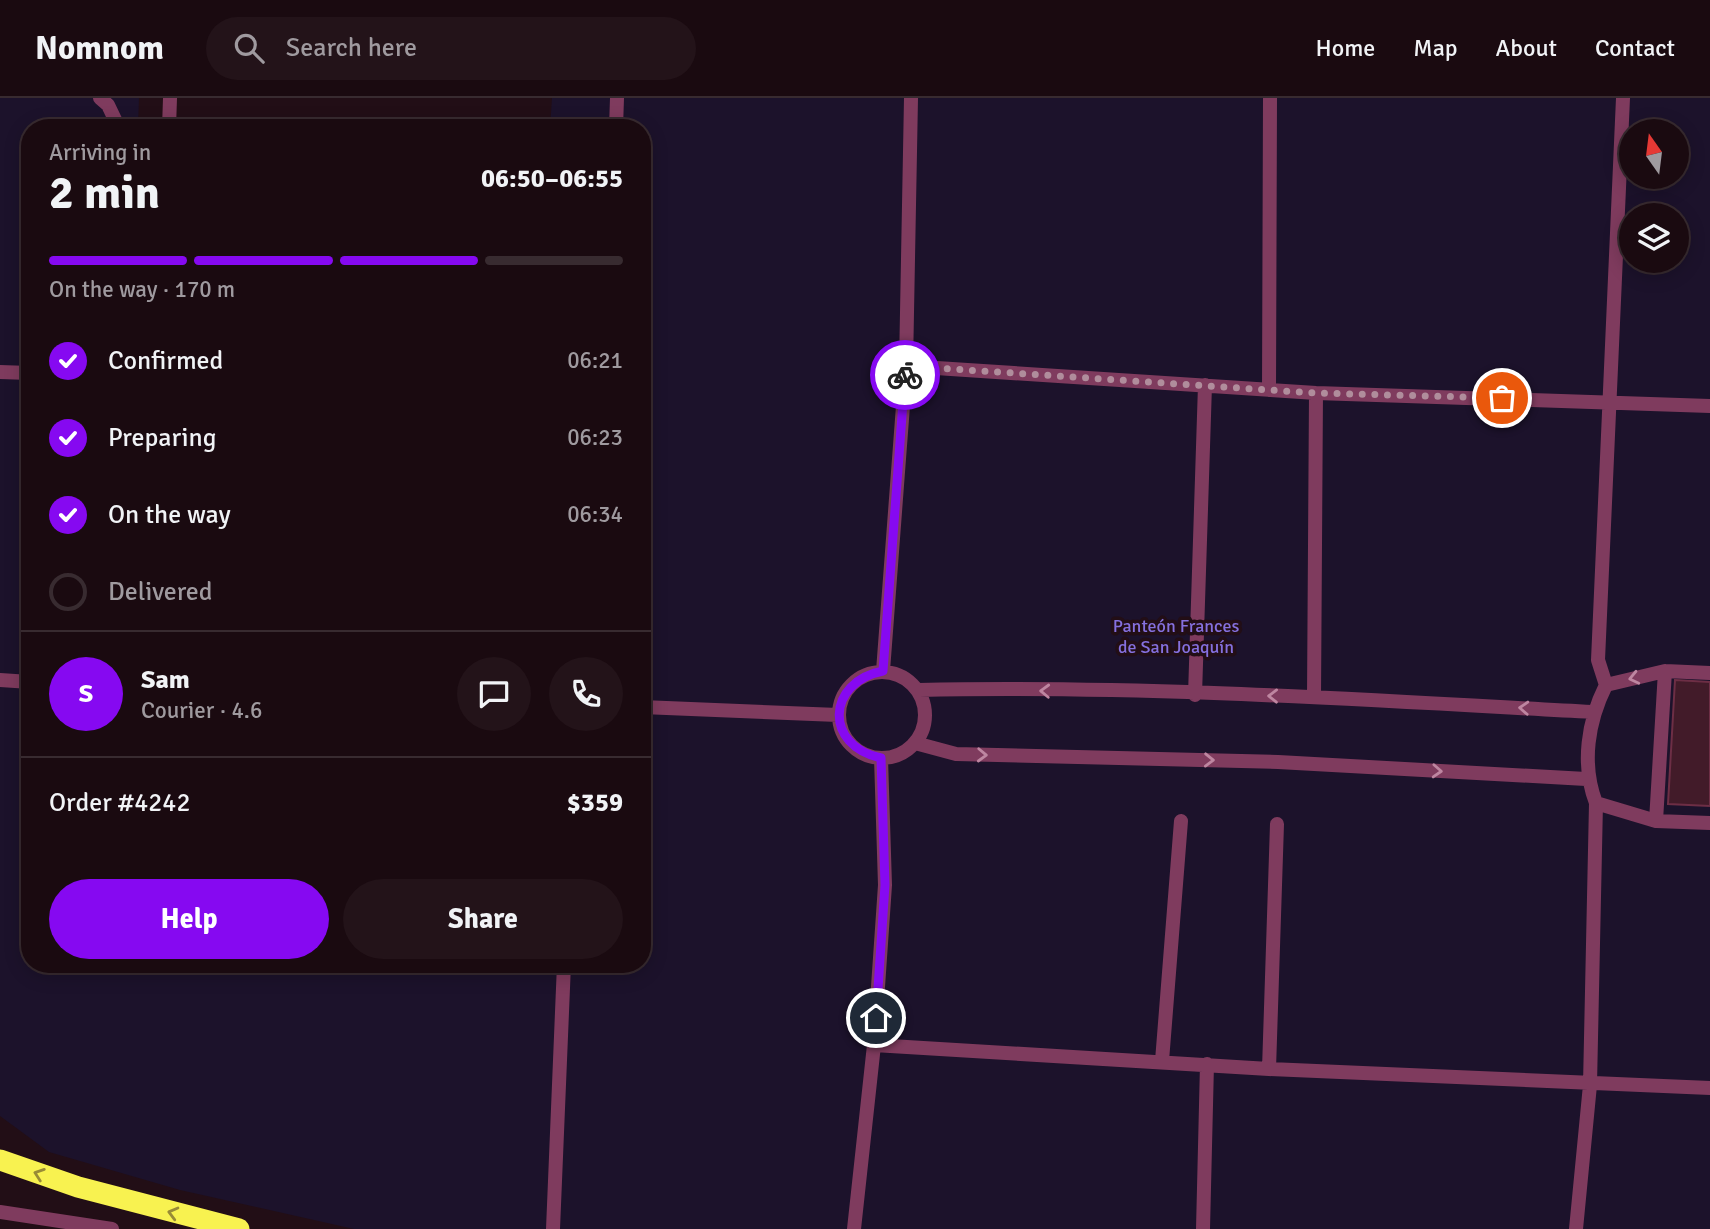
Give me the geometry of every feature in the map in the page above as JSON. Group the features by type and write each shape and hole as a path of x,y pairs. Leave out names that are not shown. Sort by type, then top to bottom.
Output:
{"highway":[{"path":"0,1160 78,1187 239,1229"}],"street":[{"path":"100,98 108,104 115,119"},
{"path":"169,119 170,98"},
{"path":"617,119 618,98"},
{"path":"883,671 906,366 911,98"},
{"path":"1269,390 1270,98"},
{"path":"1576,1229 1590,1084 1596,803 1586,779 1592,712 1606,685 1598,660 1623,98"},
{"path":"906,366 1315,393 1710,406"},
{"path":"0,372 21,373"},
{"path":"1195,695 1205,385"},
{"path":"1314,697 1315,393"},
{"path":"883,671 905,678 919,690 925,708 925,727 915,743 900,755 881,758 864,755 851,745 842,732 838,715 842,699 852,684 866,674 883,671"},
{"path":"1606,685 1665,671 1710,673"},
{"path":"1656,821 1665,671"},
{"path":"0,680 21,681"},
{"path":"919,690 1314,697 1592,712"},
{"path":"651,708 838,715"},
{"path":"915,743 956,754 1278,762 1586,779"},
{"path":"855,1229 874,1045 885,885 881,758"},
{"path":"1596,803 1656,821 1710,823"},
{"path":"1162,1061 1181,821"},
{"path":"1269,1069 1277,824"},
{"path":"552,1229 564,973"},
{"path":"874,1045 1269,1069 1710,1088"},
{"path":"1203,1229 1206,1064"},
{"path":"0,1212 112,1229"}],"green space":[{"name":"Panteón Frances de San Joaquín","path":"0,98 139,98 138,119 21,119 21,973 651,973 651,119 551,119 552,98 1710,98 1710,1229 354,1229 180,1190 49,1152 0,1116"}],"building":[{"path":"1675,680 1710,682 1710,806 1668,804"}],"way so far":[{"path":"905,375 906,366 1315,393 1502,398"}],"route":[{"path":"876,1018 885,885 881,758 864,755 851,745 842,732 838,715 842,699 852,684 866,674 883,671 905,375"}]}
